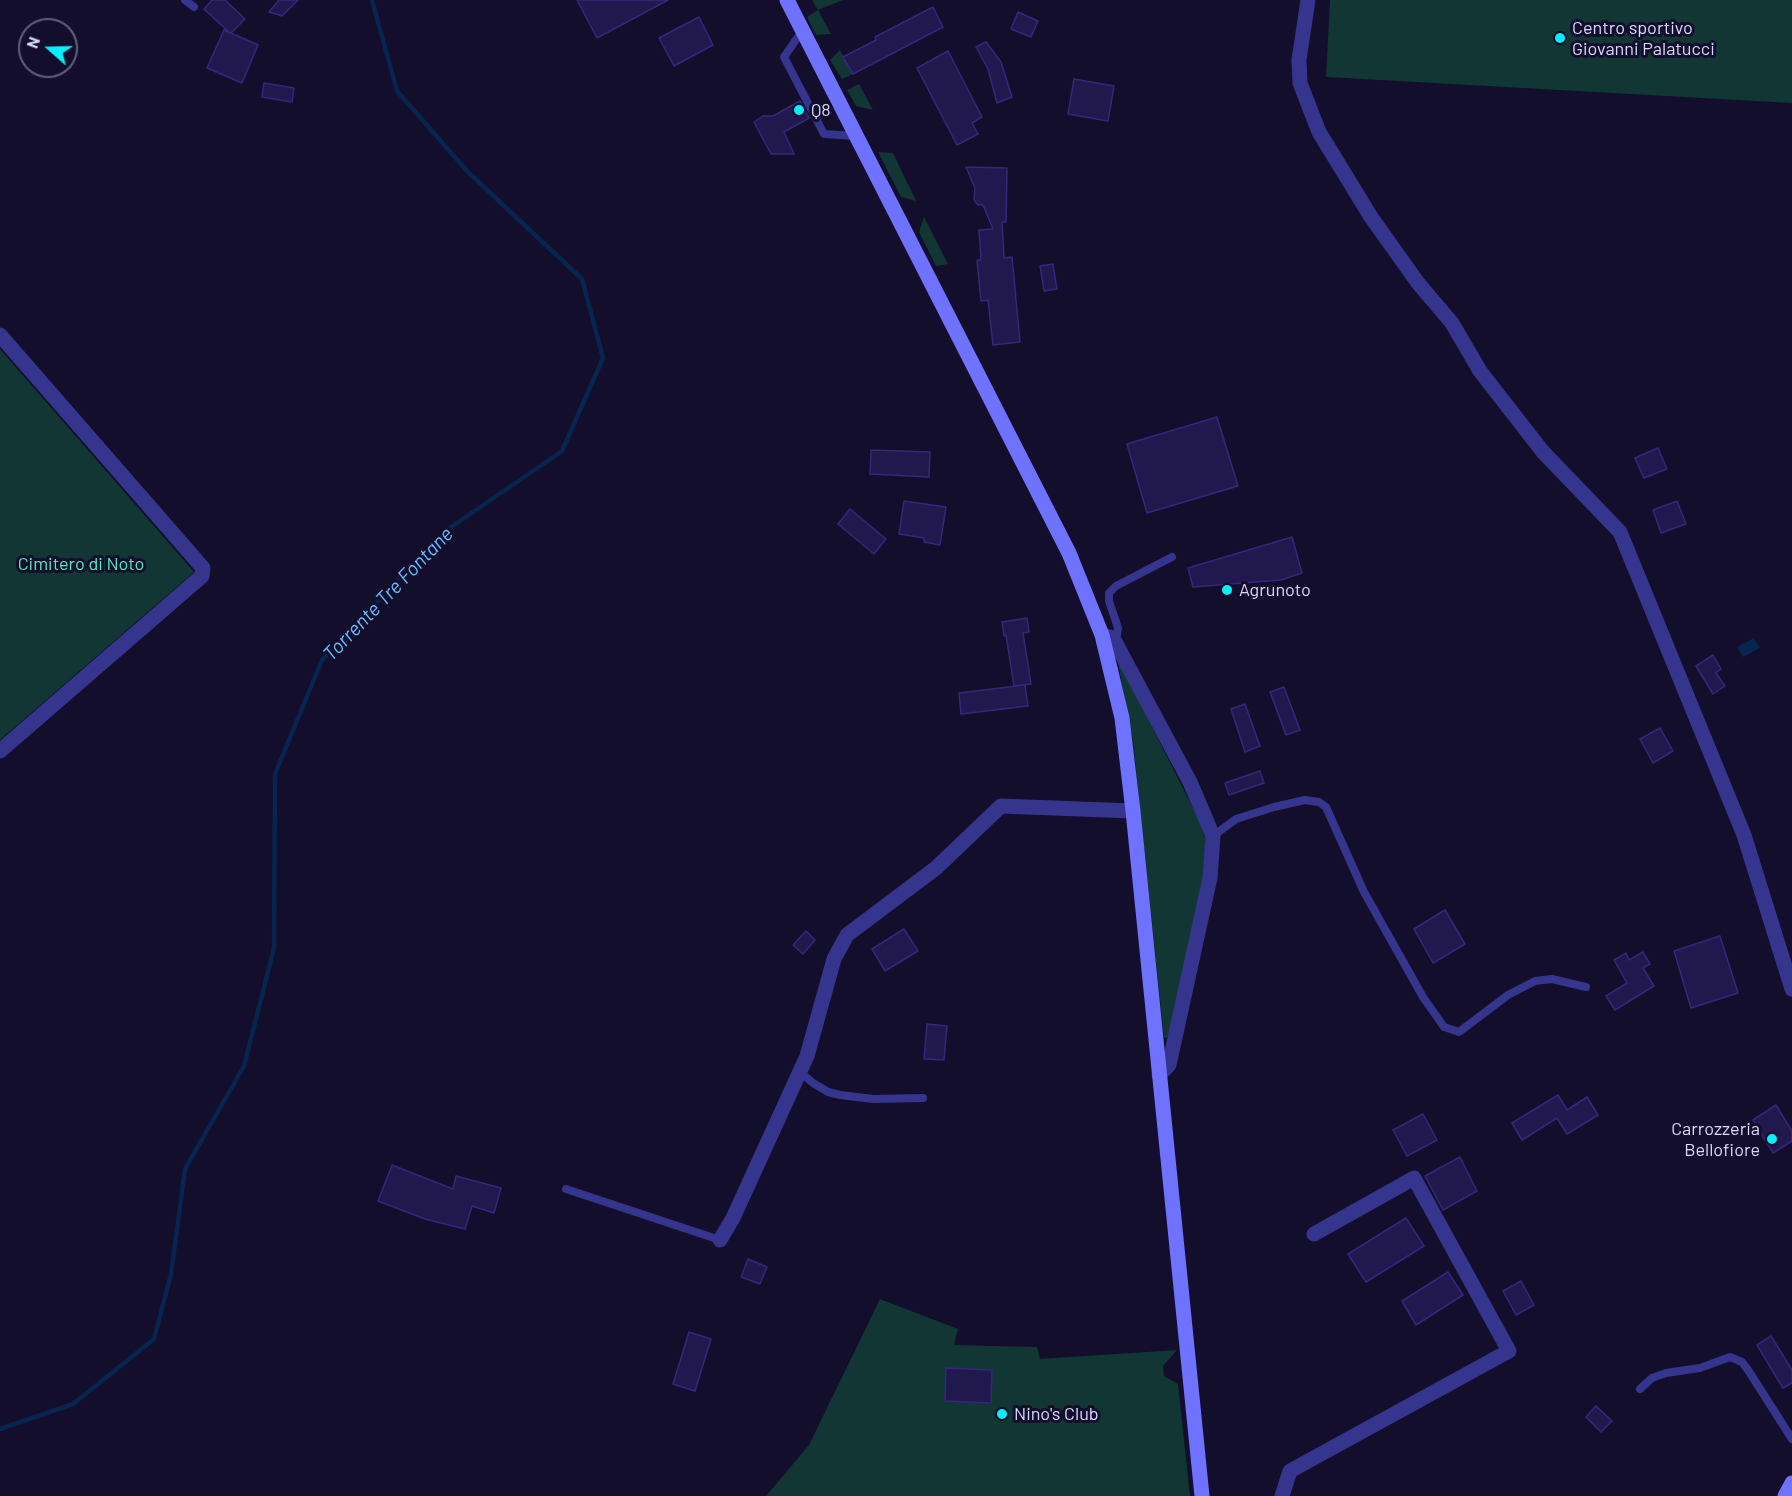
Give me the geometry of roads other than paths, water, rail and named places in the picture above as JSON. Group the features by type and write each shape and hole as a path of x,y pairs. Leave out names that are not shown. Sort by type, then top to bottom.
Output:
{"main road":[{"path":"787,0 1069,553 1107,637 1122,718 1133,811 1202,1496"},
{"path":"1785,1496 1792,1483"}],"street":[{"path":"1308,0 1299,60 1300,83 1319,132 1371,217 1418,283 1452,323 1480,371 1543,452 1620,532 1744,835 1792,988"},
{"path":"0,335 203,568 202,576 0,751"},
{"path":"1107,637 1190,782 1213,836 1210,878 1169,1065 1159,1075"},
{"path":"720,1240 733,1218 807,1056 834,959 847,934 936,868 1001,806 1133,811"},
{"path":"1282,1496 1290,1471 1509,1351 1414,1178 1314,1234"}],"lane":[{"path":"185,0 194,7"},
{"path":"802,31 784,57 824,134 857,136"},
{"path":"1107,637 1118,634 1109,593 1116,586 1172,557"},
{"path":"1213,836 1236,819 1274,807 1305,800 1319,802 1326,807 1364,892 1423,997 1444,1027 1459,1032 1508,995 1535,981 1552,979 1586,987"},
{"path":"800,1072 828,1092 840,1095 873,1099 923,1098"},
{"path":"566,1188 720,1240"},
{"path":"1640,1389 1652,1378 1666,1373 1700,1368 1730,1357 1742,1362 1792,1438"}],"water":[{"path":"1754,638 1760,648 1743,657 1737,647"}],"waterway":[{"name":"Torrente Tre Fontane","path":"0,1429 73,1404 154,1339 171,1274 185,1169 244,1066 274,948 275,774 322,660 444,532 562,451 603,358 582,279 468,172 397,91 372,0"}],"place":[{"name":"Centro sportivo Giovanni Palatucci","path":"1560,38"},
{"name":"Q8","path":"799,110"},
{"name":"Agrunoto","path":"1227,590"},
{"name":"Carrozzeria Bellofiore","path":"1772,1139"},
{"name":"Nino's Club","path":"1002,1414"}],"park label":[{"name":"Cimitero di Noto","path":"81,564"}]}
